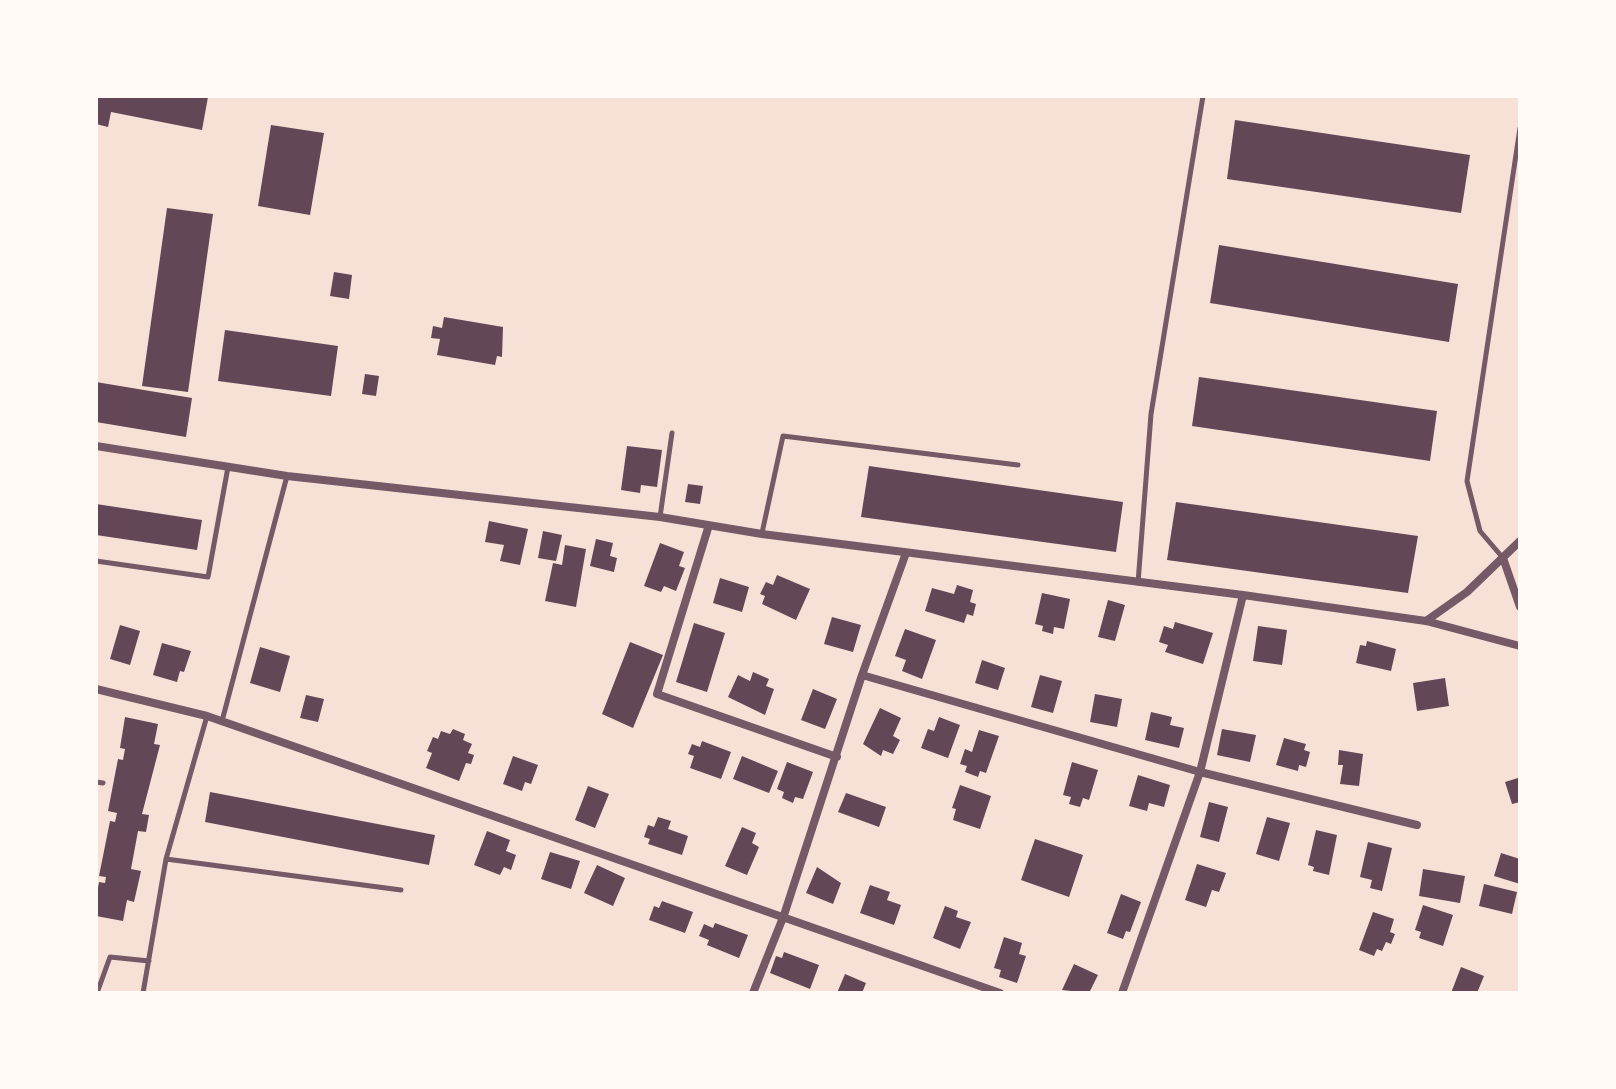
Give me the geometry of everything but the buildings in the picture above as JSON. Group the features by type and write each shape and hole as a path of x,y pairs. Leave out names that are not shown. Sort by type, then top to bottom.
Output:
{"street":[{"path":"96,446 287,476 660,517 762,534 1243,595 1426,621 1520,646"},
{"path":"709,525 657,694 837,757"},
{"path":"1426,621 1467,592 1520,541"},
{"path":"753,993 784,915 862,675 906,553"},
{"path":"1503,558 1520,607"},
{"path":"1122,993 1200,772 1243,595"},
{"path":"862,675 1200,772 1417,825"},
{"path":"96,689 222,721 1000,993"}],"lane":[{"path":"1138,584 1151,414 1203,96"},
{"path":"1503,558 1480,531 1467,481 1520,128"},
{"path":"660,517 672,433"},
{"path":"762,534 783,436 1018,465"},
{"path":"96,561 208,577 228,467"},
{"path":"222,721 287,476"},
{"path":"143,993 166,859 207,716"},
{"path":"166,859 401,890"},
{"path":"97,993 110,957 149,961"}]}
